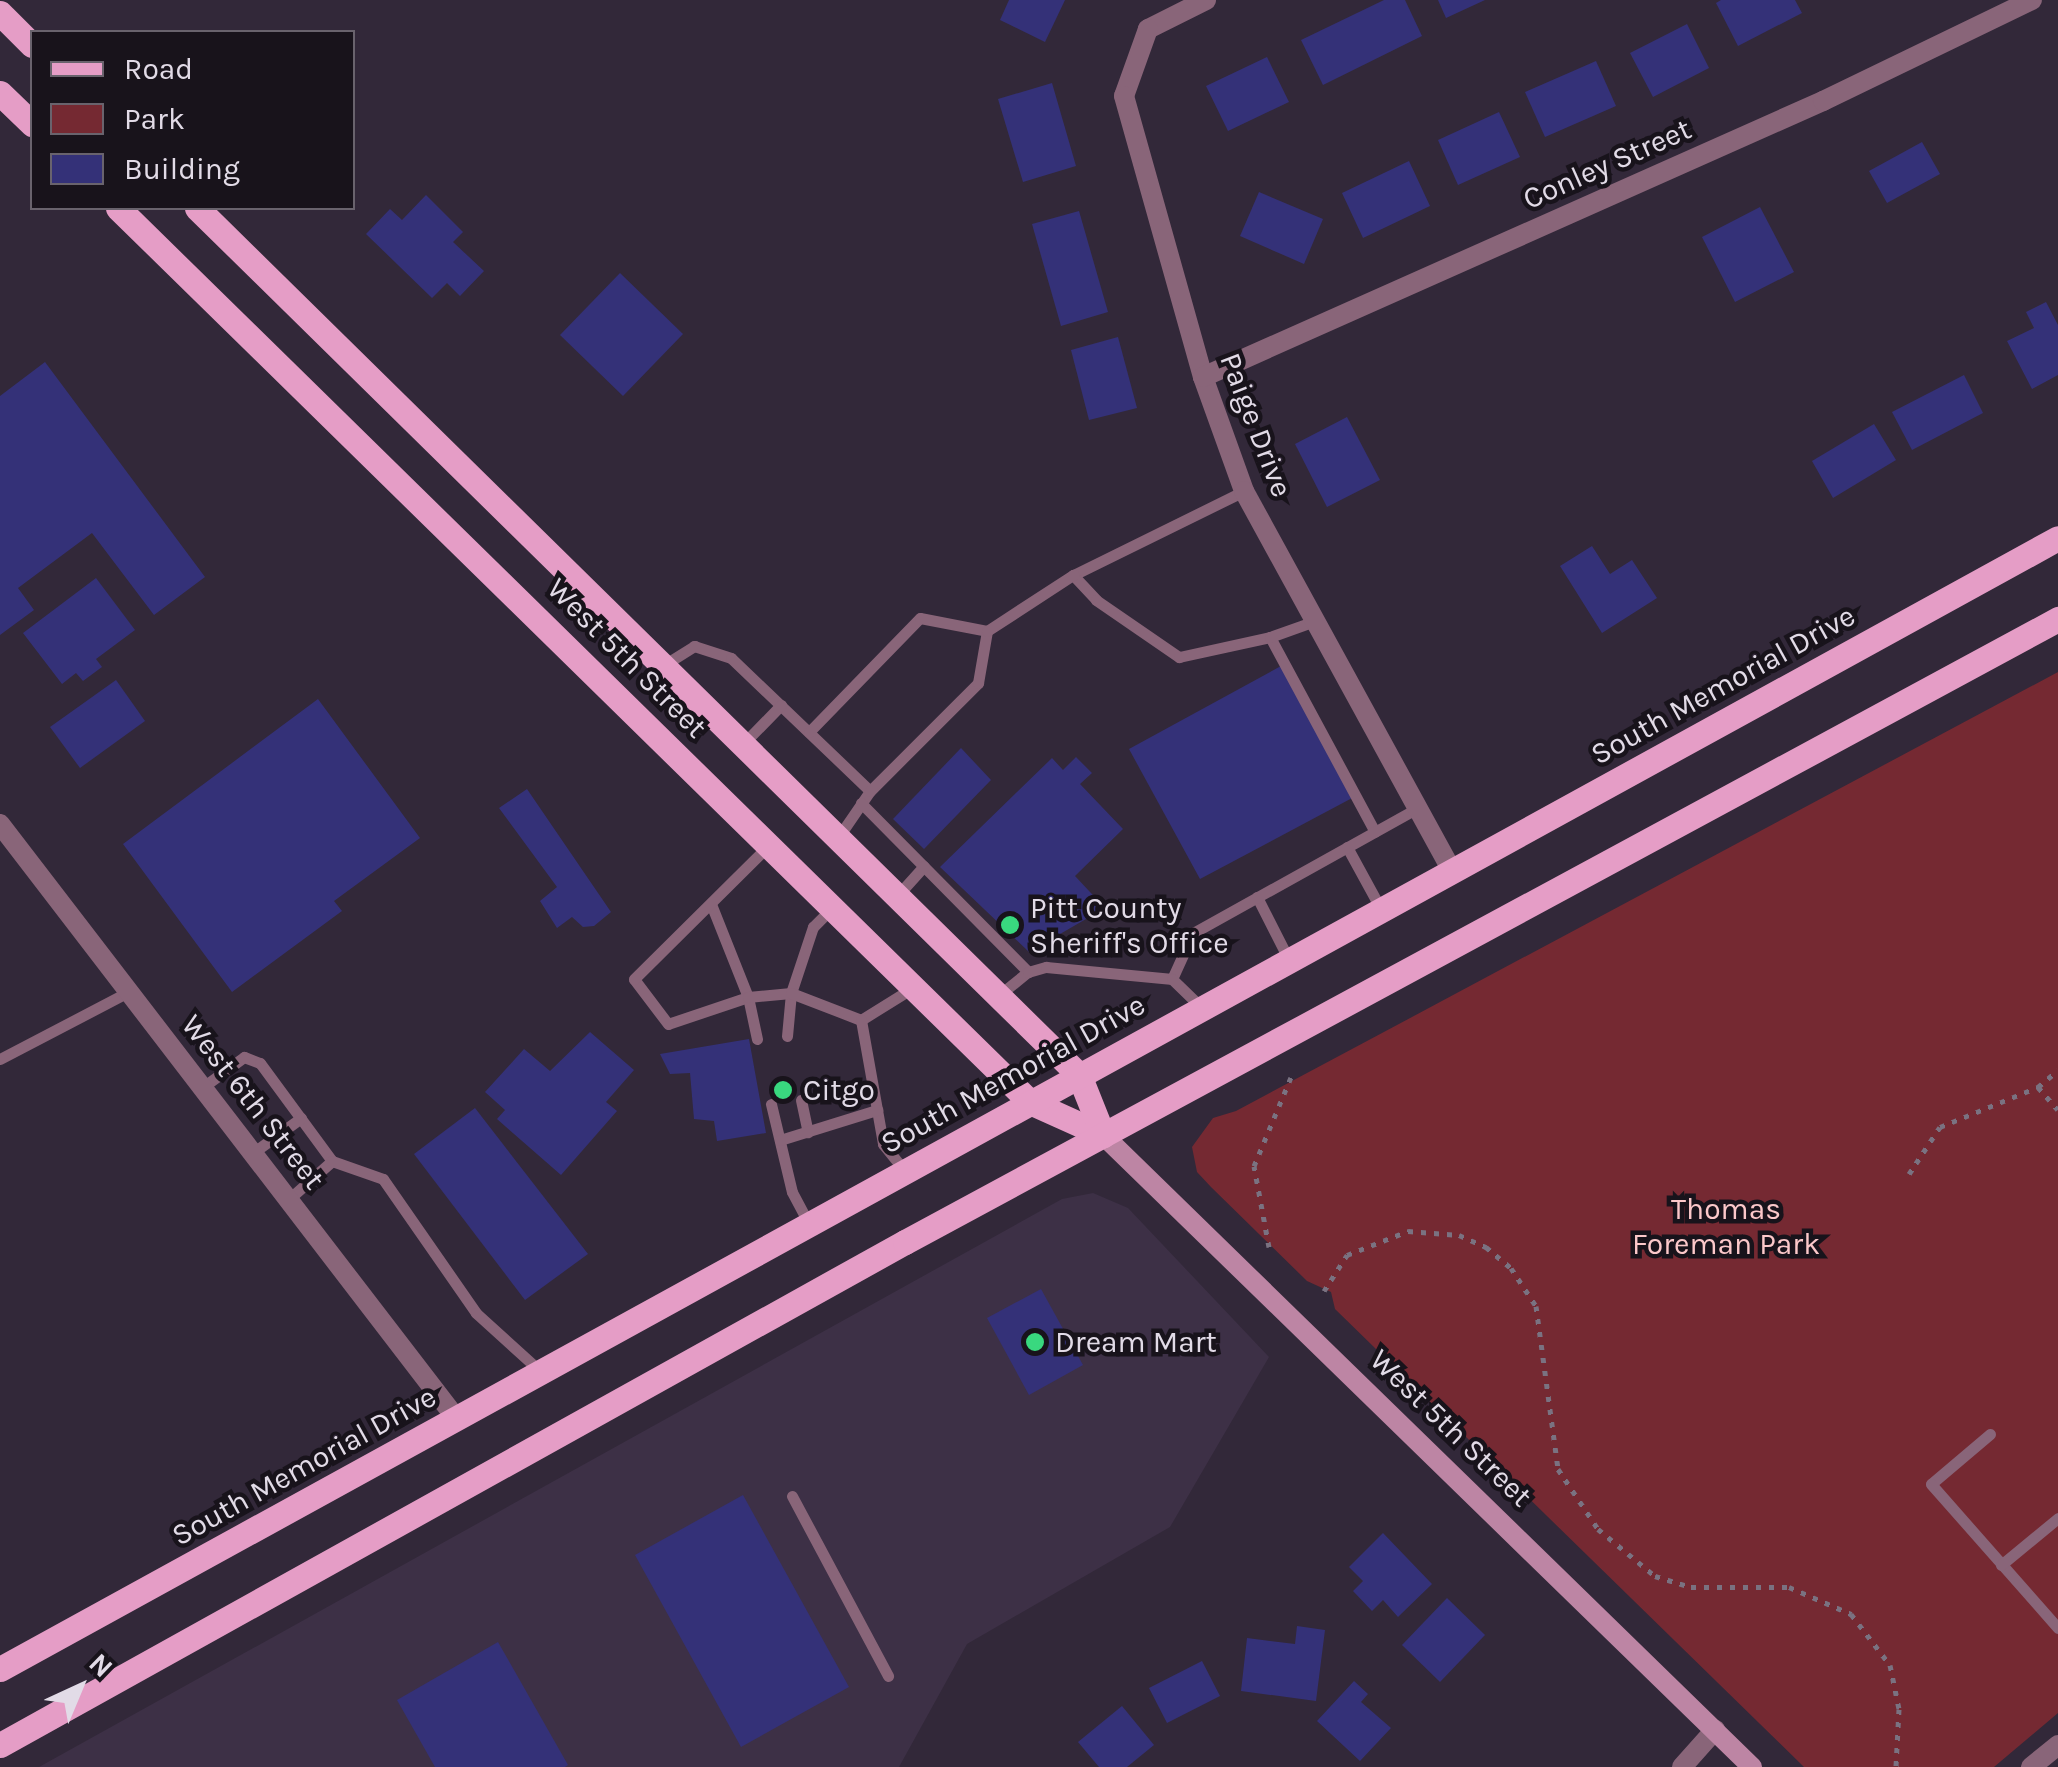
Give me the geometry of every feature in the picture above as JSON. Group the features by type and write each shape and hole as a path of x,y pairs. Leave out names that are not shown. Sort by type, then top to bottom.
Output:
{"main road":[{"path":"0,11 30,43"},
{"path":"0,93 30,122"},
{"name":"West 5th Street","path":"120,210 1030,1102 1103,1135 1752,1767"},
{"name":"West 5th Street","path":"198,210 1080,1075 1103,1135"},
{"name":"South Memorial Drive","path":"0,1669 2058,538"},
{"path":"0,1745 1103,1135 2058,619"}],"street":[{"path":"0,11 10,0"},
{"name":"Paige Drive","path":"1206,0 1148,29 1124,96 1203,377 1244,491 1453,872"},
{"name":"Conley Street","path":"1203,377 1824,100 2032,0"},
{"name":"West 6th Street","path":"0,824 456,1418"},
{"path":"1682,1767 1715,1730"},
{"path":"2032,1767 2058,1745"}],"lane":[{"path":"809,732 920,618 986,631 1073,575 1244,491"},
{"path":"1073,575 1096,600 1179,657 1270,637 1315,621"},
{"path":"837,839 870,791 978,684 986,631"},
{"path":"1270,637 1375,832"},
{"path":"661,667 705,646 731,658 870,791"},
{"path":"741,746 782,705"},
{"path":"861,804 1028,972"},
{"path":"1172,979 1193,933 1418,808"},
{"path":"770,844 634,979 668,1024 748,997 791,993 861,1020"},
{"path":"1347,848 1382,910"},
{"path":"896,897 924,866"},
{"path":"1257,897 1290,961"},
{"path":"711,904 748,997 758,1039"},
{"path":"787,1036 791,993 813,927 833,906"},
{"path":"998,996 1028,972 1046,968 1172,979 1202,1008"},
{"path":"861,1020 914,987"},
{"path":"0,1059 130,991"},
{"path":"861,1020 883,1144 904,1170"},
{"path":"203,1087 244,1057 254,1058 332,1161 384,1179 476,1313 540,1371"},
{"path":"801,1100 808,1132"},
{"path":"771,1104 808,1222"},
{"path":"780,1140 876,1110"},
{"path":"254,1152 301,1118"},
{"path":"290,1198 332,1161"},
{"path":"1990,1434 1932,1484 2058,1628"},
{"path":"792,1496 888,1676"},
{"path":"2001,1565 2058,1518"}],"path":[{"path":"1909,1174 1940,1127 2038,1086 2058,1070"},
{"path":"1268,1247 1254,1166 1291,1076"},
{"path":"2038,1086 2058,1110"},
{"path":"1324,1290 1347,1255 1408,1231 1459,1235 1486,1247 1511,1268 1536,1306 1558,1469 1598,1529 1655,1576 1691,1587 1789,1587 1851,1614 1890,1666 1899,1709 1896,1767"}],"shaded area":[{"path":"1093,1193 1128,1208 1269,1357 1170,1527 967,1644 899,1767 39,1767 1062,1199"}],"green space":[{"name":"Thomas Foreman Park","path":"2058,672 2058,1713 1994,1767 1804,1767 1335,1309 1331,1292 1307,1281 1211,1187 1197,1172 1192,1147 1213,1118 1236,1111"}],"building":[{"path":"1009,0 1065,0 1045,42 1000,20"},
{"path":"1384,0 1405,0 1422,36 1323,85 1301,40"},
{"path":"1438,0 1485,0 1446,18"},
{"path":"1795,0 1802,13 1738,46 1716,3"},
{"path":"1687,24 1709,68 1653,97 1630,53"},
{"path":"1267,57 1289,102 1228,131 1206,86"},
{"path":"1596,61 1616,106 1545,137 1525,92"},
{"path":"1052,83 1076,166 1023,182 998,99"},
{"path":"1499,112 1520,157 1458,185 1438,140"},
{"path":"1922,142 1940,174 1887,203 1869,171"},
{"path":"1409,161 1430,206 1363,238 1342,193"},
{"path":"1259,192 1323,219 1304,264 1240,236"},
{"path":"426,195 463,232 453,242 484,271 460,296 447,283 432,298 366,234 390,209 402,220"},
{"path":"1760,207 1794,272 1735,302 1702,237"},
{"path":"1079,211 1108,312 1061,326 1032,224"},
{"path":"620,273 683,334 623,396 560,335"},
{"path":"2046,302 2058,325 2058,375 2032,389 2007,341 2034,328 2026,312"},
{"path":"1118,337 1137,408 1089,420 1071,350"},
{"path":"45,362 205,577 154,615 92,533 18,588 34,610 0,635 0,396"},
{"path":"1964,375 1983,413 1912,450 1892,412"},
{"path":"1347,417 1380,480 1327,507 1295,444"},
{"path":"1874,424 1896,460 1833,498 1812,461"},
{"path":"1592,546 1610,574 1632,560 1657,598 1602,633 1560,566"},
{"path":"96,578 135,630 96,659 102,667 83,681 76,673 62,684 23,633"},
{"path":"1281,666 1354,797 1200,879 1129,749"},
{"path":"116,680 145,721 80,768 50,727"},
{"path":"318,699 420,838 334,901 342,911 232,992 123,844"},
{"path":"961,748 991,780 924,849 893,819"},
{"path":"1076,757 1092,773 1080,784 1123,829 1075,876 1105,908 1029,952 940,867 1052,758 1063,770"},
{"path":"527,789 611,912 594,926 583,927 572,917 557,928 540,901 557,887 499,808"},
{"path":"590,1032 634,1070 606,1102 617,1111 561,1175 497,1119 505,1110 485,1092 524,1049 550,1071"},
{"path":"749,1039 766,1133 717,1141 714,1121 694,1119 690,1073 670,1074 660,1054"},
{"path":"475,1108 588,1254 525,1300 414,1154"},
{"name":"Dream Mart","path":"1041,1289 1083,1365 1029,1395 987,1318"},
{"path":"743,1495 849,1687 741,1747 635,1555"},
{"path":"1383,1533 1432,1584 1398,1617 1383,1600 1372,1611 1353,1591 1363,1581 1349,1567"},
{"path":"1447,1598 1485,1635 1440,1682 1402,1645"},
{"path":"1297,1626 1325,1630 1316,1701 1241,1691 1247,1638 1295,1644"},
{"path":"498,1642 568,1765 565,1767 435,1767 397,1700"},
{"path":"1202,1661 1220,1696 1167,1723 1149,1688"},
{"path":"1354,1681 1368,1694 1361,1702 1391,1728 1360,1761 1317,1721"},
{"path":"1122,1706 1154,1745 1127,1767 1099,1767 1078,1742"}],"place":[{"name":"Pitt County Sheriff's Office","path":"1010,925"},
{"name":"Citgo","path":"783,1090"},
{"name":"Dream Mart","path":"1035,1342"}]}
